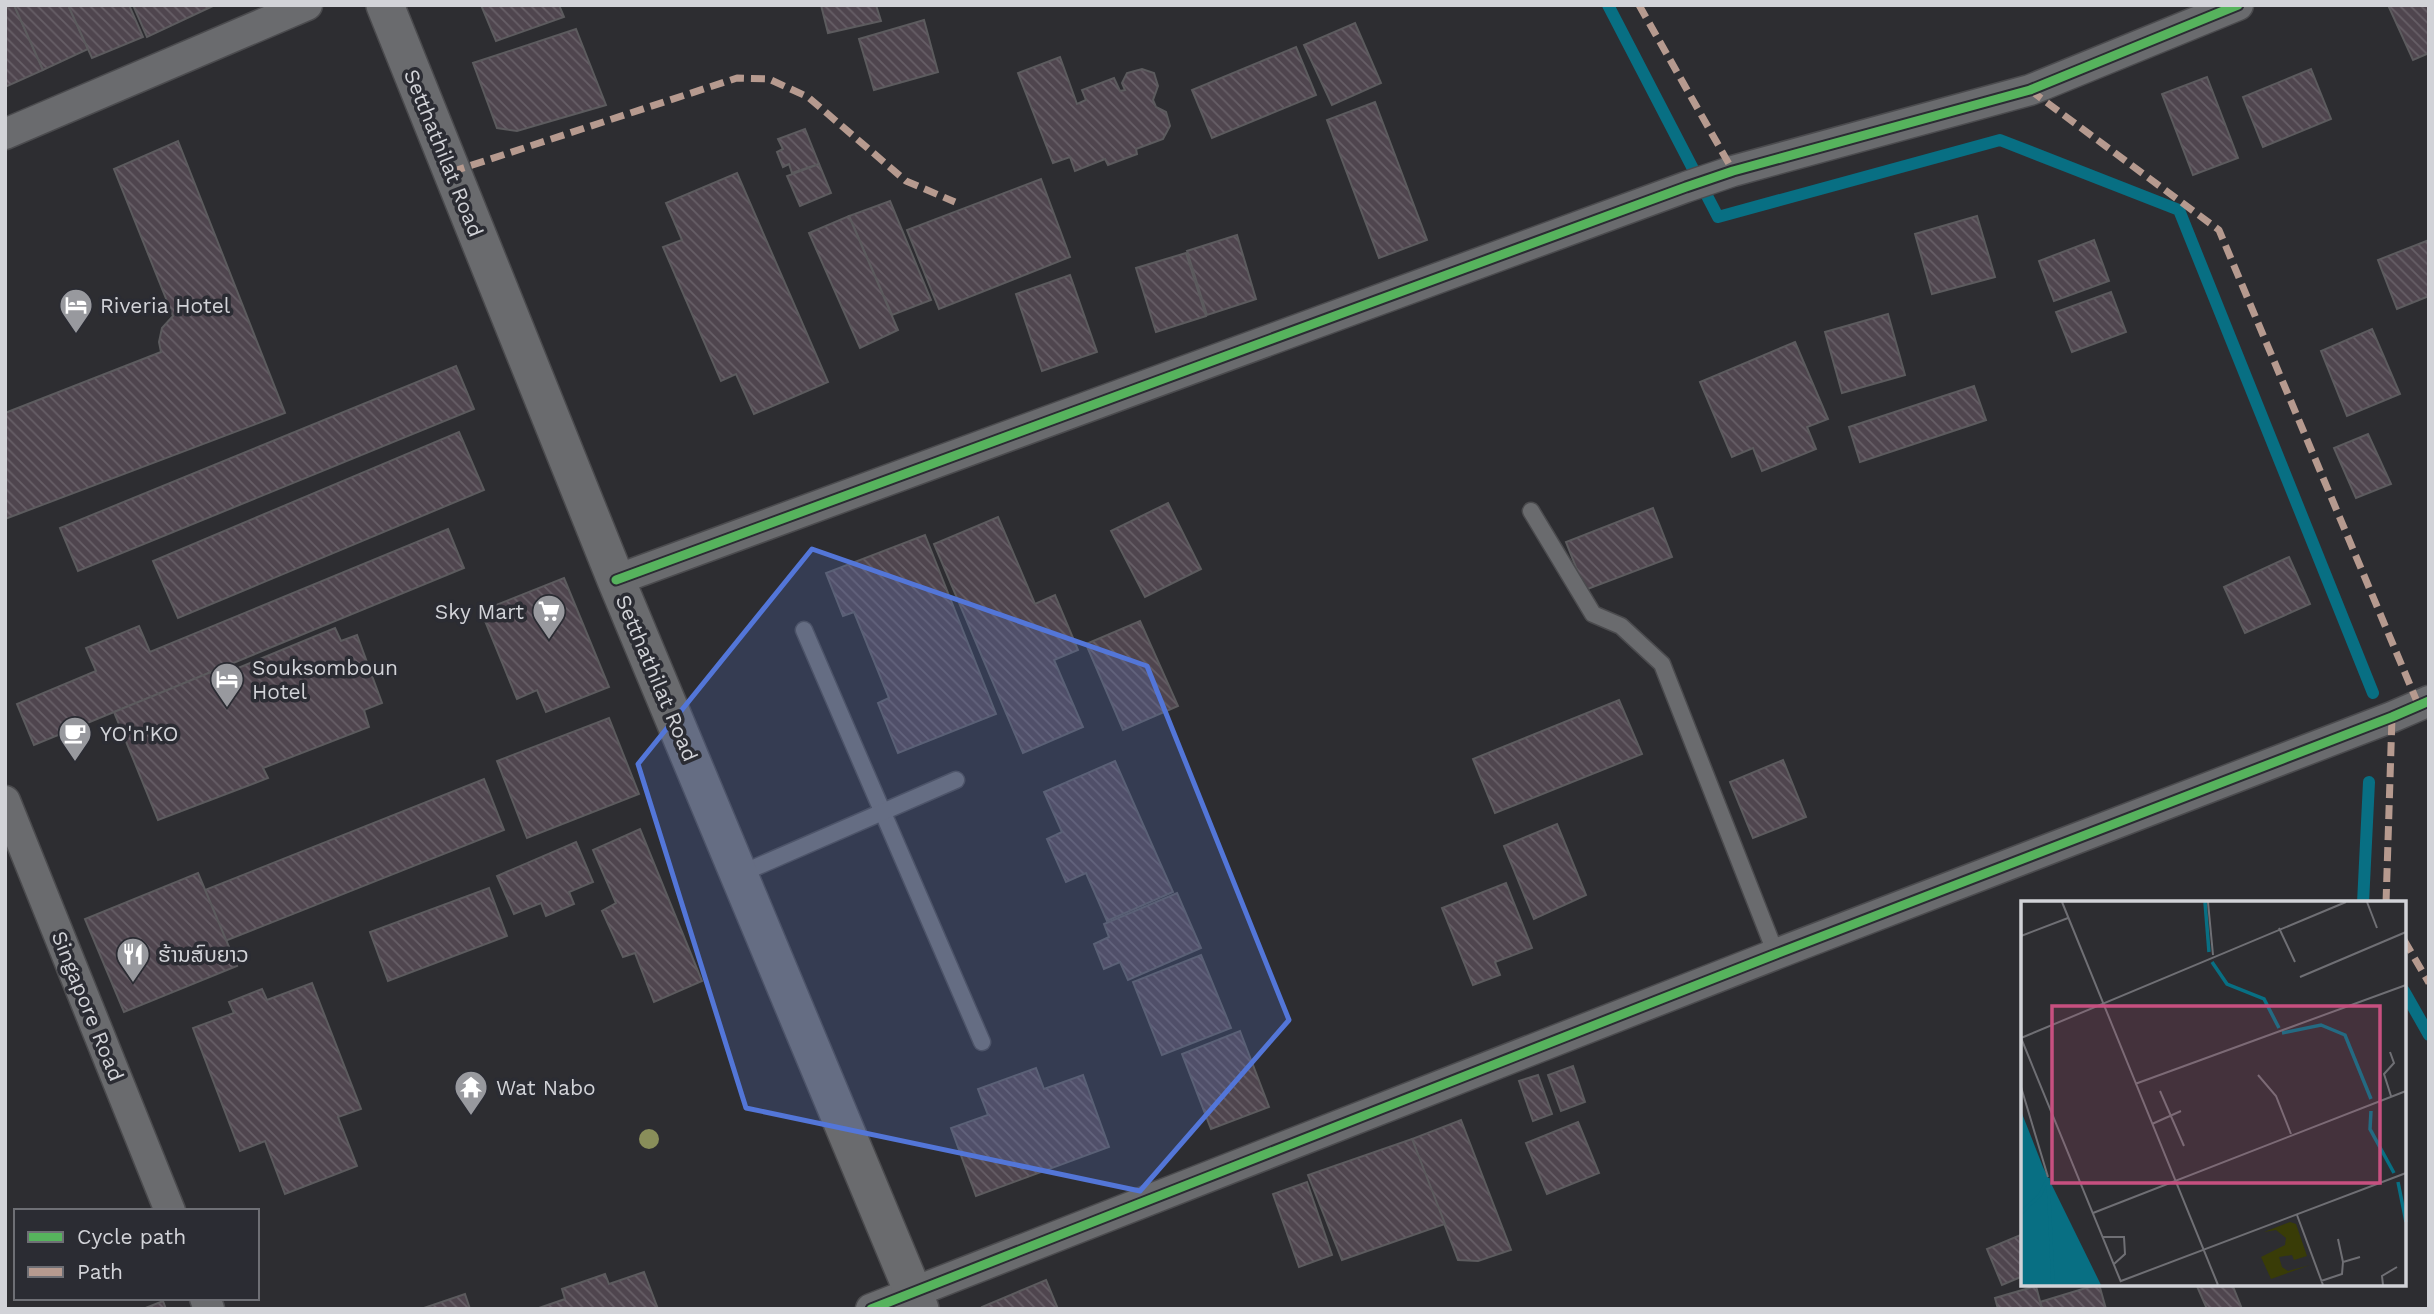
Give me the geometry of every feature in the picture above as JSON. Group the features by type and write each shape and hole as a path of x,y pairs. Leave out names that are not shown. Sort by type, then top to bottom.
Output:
{"street":[{"path":"5,134 307,5"},
{"name":"Setthathilat Road","path":"386,5 617,580 917,1300"},
{"path":"617,580 1686,187 2030,90 2238,5"},
{"path":"871,1309 917,1300 1776,954 2429,701"},
{"name":"Singapore Road","path":"5,801 169,1209"}],"lane":[{"path":"1531,511 1593,614 1621,626 1662,664 1776,954"},
{"path":"804,630 982,1042"},
{"path":"740,874 956,780"}],"highlighted area":[{"path":"812,549 1147,666 1289,1020 1140,1191 746,1108 638,764"}],"building":[{"path":"5,5 14,5 43,70 5,87"},
{"path":"14,5 68,5 88,49 43,70"},
{"path":"68,5 129,5 143,37 92,58"},
{"path":"133,5 215,5 147,37"},
{"path":"481,5 559,5 564,17 496,41"},
{"path":"821,5 876,5 881,21 828,33"},
{"path":"2388,5 2429,5 2429,53 2413,60"},
{"path":"924,20 938,72 874,90 859,39"},
{"path":"1355,23 1381,83 1332,105 1304,45"},
{"path":"576,29 606,105 517,131 497,128 473,63"},
{"path":"1296,47 1316,95 1212,138 1192,90"},
{"path":"1060,57 1077,104 1086,100 1082,90 1114,78 1120,91 1125,90 1122,83 1127,73 1142,69 1154,73 1158,86 1153,100 1156,107 1166,112 1170,126 1163,139 1136,149 1137,154 1108,165 1105,159 1075,171 1070,157 1053,163 1018,73"},
{"path":"2311,69 2331,119 2263,147 2243,97"},
{"path":"2207,77 2238,158 2193,175 2162,94"},
{"path":"1375,102 1427,240 1379,258 1327,120"},
{"path":"805,129 819,164 792,173 789,164 783,167 777,152 783,149 778,139"},
{"path":"178,141 285,413 5,519 5,413 161,352 159,342 162,328 173,316 114,169"},
{"path":"819,164 831,193 800,206 787,176"},
{"path":"737,173 828,382 754,414 736,374 721,381 663,247 682,240 666,203"},
{"path":"1041,179 1070,257 939,309 907,230"},
{"path":"890,201 931,300 892,315 849,216"},
{"path":"849,216 898,330 860,348 809,233"},
{"path":"1977,216 1995,277 1932,294 1915,234"},
{"path":"1237,235 1256,299 1207,315 1187,251"},
{"path":"2094,240 2109,281 2054,301 2039,261"},
{"path":"2429,240 2429,296 2397,309 2378,260"},
{"path":"1186,253 1206,316 1156,332 1136,268"},
{"path":"1070,275 1097,352 1042,371 1016,294"},
{"path":"2111,292 2126,332 2072,352 2056,312"},
{"path":"1888,314 1905,375 1842,393 1825,332"},
{"path":"2372,329 2400,394 2347,416 2321,351"},
{"path":"1795,342 1828,419 1807,427 1816,449 1762,471 1753,448 1732,457 1700,382"},
{"path":"456,366 474,409 78,571 60,528"},
{"path":"1974,386 1986,420 1860,462 1849,427"},
{"path":"459,432 484,490 178,618 153,561"},
{"path":"2368,434 2391,484 2356,498 2334,448"},
{"path":"1168,503 1201,569 1145,597 1111,531"},
{"path":"1653,508 1672,557 1585,590 1566,542"},
{"path":"998,517 1035,604 1055,595 1078,650 1054,660 1083,727 1023,753 934,544"},
{"path":"448,529 464,568 34,745 17,704 96,671 86,648 139,626 150,652"},
{"path":"925,535 996,714 898,753 878,703 889,698 854,612 843,616 826,573"},
{"path":"2289,557 2310,604 2245,633 2224,587"},
{"path":"564,578 609,687 546,712 537,690 517,699 481,611"},
{"path":"1140,621 1178,706 1123,730 1086,644"},
{"path":"335,628 341,641 357,635 382,703 364,710 369,727 263,768 268,778 158,820 114,712 223,667 226,673"},
{"path":"1619,700 1642,754 1495,813 1473,759"},
{"path":"609,718 639,794 527,838 497,761"},
{"path":"1783,760 1806,817 1753,838 1730,782"},
{"path":"1115,761 1173,892 1107,921 1086,873 1066,882 1047,839 1062,832 1044,792"},
{"path":"484,779 504,830 225,941 205,890"},
{"path":"1557,824 1586,895 1534,919 1504,846"},
{"path":"640,829 702,981 654,1002 635,953 623,957 602,911 616,903 593,850"},
{"path":"576,842 593,882 569,892 574,904 546,916 541,903 514,914 497,876"},
{"path":"198,873 237,966 124,1012 85,919"},
{"path":"1506,883 1532,948 1495,962 1500,975 1473,985 1442,908"},
{"path":"489,888 507,936 388,981 370,932"},
{"path":"1177,893 1201,948 1128,980 1120,962 1104,969 1094,944 1109,937 1104,924"},
{"path":"1201,955 1231,1028 1162,1055 1133,982"},
{"path":"312,983 361,1109 338,1117 357,1166 285,1194 265,1141 240,1151 193,1028 234,1013 229,1002 262,989 267,1000"},
{"path":"1240,1031 1269,1107 1211,1129 1182,1054"},
{"path":"1573,1066 1585,1102 1561,1111 1548,1075"},
{"path":"1036,1068 1044,1089 1083,1075 1109,1147 976,1196 951,1128 988,1115 978,1089"},
{"path":"1538,1075 1552,1114 1533,1121 1519,1081"},
{"path":"1461,1120 1511,1250 1478,1261 1458,1260 1412,1139"},
{"path":"1578,1122 1599,1173 1547,1194 1526,1143"},
{"path":"1412,1139 1445,1224 1342,1260 1308,1175"},
{"path":"1307,1182 1332,1255 1299,1267 1273,1194"},
{"path":"2021,1235 2021,1277 2002,1285 1987,1249"},
{"path":"644,1272 658,1309 536,1309 565,1299 562,1289 605,1274 609,1284"},
{"path":"1046,1280 1058,1309 982,1307"},
{"path":"2036,1286 2042,1309 1998,1309 1995,1298"},
{"path":"2100,1286 2106,1309 2042,1309 2040,1302"},
{"path":"2197,1286 2233,1286 2242,1309 2207,1309"},
{"path":"465,1294 470,1309 421,1309"},
{"path":"163,1301 166,1309 143,1309"}],"waterway":[{"path":"1608,5 1718,217 2000,140 2179,210 2373,693"},
{"path":"2363,901 2369,782"},
{"path":"2406,995 2429,1035"}],"marked path":[{"path":"1639,5 1733,171"},
{"path":"451,172 737,78 769,79 808,97 906,181 955,202"},
{"path":"2030,90 2219,230 2418,704"},
{"path":"2386,901 2392,717"},
{"path":"2406,943 2429,983"}],"cycle path":[{"path":"616,580 1686,187 1733,171 2030,90 2238,5"},
{"path":"871,1309 2429,701"}],"place":[{"name":"Riveria Hotel","path":"76,335"},
{"name":"Sky Mart","path":"549,641"},
{"name":"Souksomboun Hotel","path":"227,709"},
{"name":"YO'n'KO","path":"75,763"},
{"name":"ຮ້ານສົບຍາວ","path":"133,984"},
{"name":"Wat Nabo","path":"471,1117"}]}
